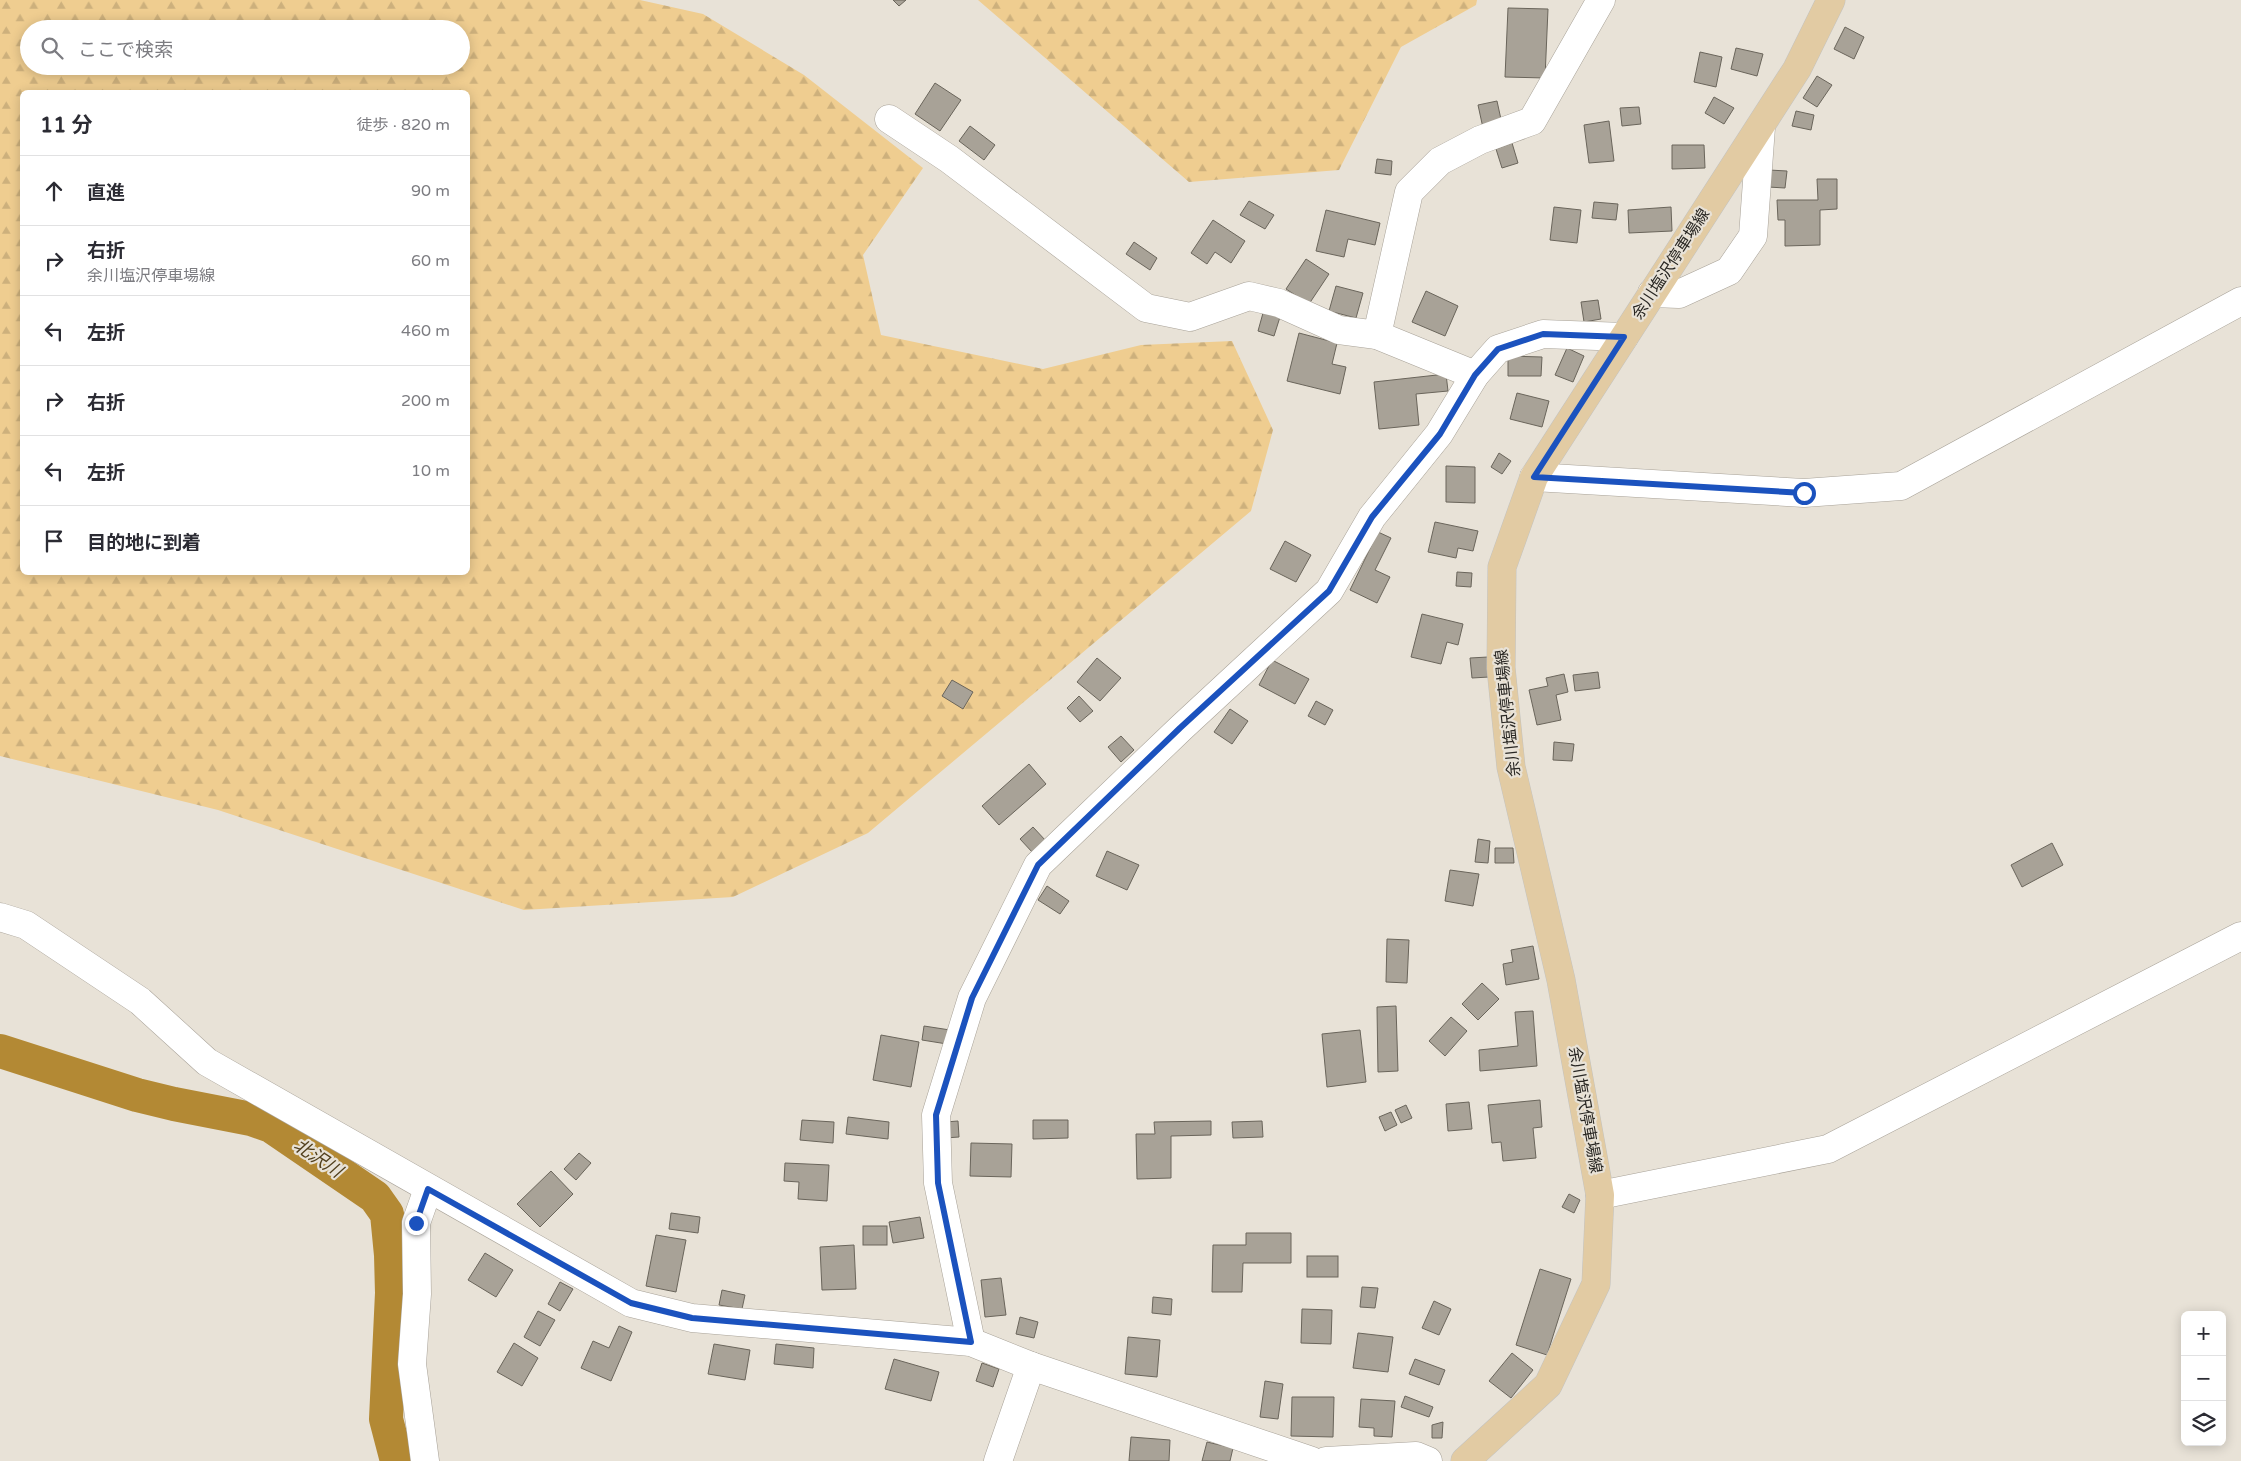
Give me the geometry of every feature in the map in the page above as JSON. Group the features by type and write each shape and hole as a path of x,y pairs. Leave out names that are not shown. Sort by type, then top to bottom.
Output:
{"main road":[{"name":"余川塩沢停車場線","path":"1465,1461 1548,1385 1596,1284 1600,1195 1562,980 1511,767 1501,668 1502,567 1534,477 1761,127 1797,69 1832,0"}],"street":[{"path":"1377,335 1408,192 1440,161 1480,140 1532,120 1601,0"},
{"path":"890,119 949,159 1146,308 1190,316 1249,296 1279,303 1339,330 1377,335 1475,375"},
{"path":"1652,293 1679,294 1729,272 1753,236 1761,127"},
{"path":"1534,477 1804,493 1901,486 2241,301"},
{"path":"971,1342 938,1183 936,1115 972,998 1038,865 1180,728 1329,591 1372,517 1440,434 1475,375 1498,349 1543,334 1624,337"},
{"path":"0,917 26,925 140,1001 206,1062 631,1303 692,1318 971,1342 1031,1366 1312,1461"},
{"path":"1600,1195 1828,1149 2241,936"},
{"path":"425,1461 412,1364 417,1294 416,1223 428,1189"},
{"path":"998,1461 1031,1366"},
{"path":"1326,1461 1416,1456 1428,1461"}],"green space":[{"path":"0,0 640,0 703,14 804,75 923,168 863,255 881,335 1043,369 1141,345 1232,341 1273,430 1251,511 868,833 733,897 524,910 218,810 0,756"},
{"path":"978,0 1477,0 1476,5 1401,47 1339,170 1189,182"}],"building":[{"path":"893,0 906,0 899,6"},
{"path":"1508,8 1548,9 1545,78 1505,77"},
{"path":"1845,27 1864,37 1854,59 1834,49"},
{"path":"1736,48 1763,54 1757,76 1731,69"},
{"path":"1700,52 1722,57 1716,87 1694,82"},
{"path":"1817,76 1832,85 1817,107 1803,98"},
{"path":"935,83 961,100 940,131 915,114"},
{"path":"1714,97 1734,108 1724,124 1705,113"},
{"path":"1497,101 1502,124 1483,128 1478,105"},
{"path":"1639,107 1641,124 1622,126 1620,108"},
{"path":"1796,111 1814,115 1811,130 1792,126"},
{"path":"1609,121 1614,161 1589,163 1584,125"},
{"path":"970,126 995,145 984,160 959,141"},
{"path":"1512,143 1518,163 1502,168 1496,149"},
{"path":"1672,145 1704,145 1705,168 1672,169"},
{"path":"1377,159 1392,161 1391,175 1375,173"},
{"path":"1769,170 1787,171 1785,188 1768,187"},
{"path":"1817,179 1837,179 1837,209 1820,210 1820,245 1785,246 1785,220 1778,220 1777,200 1818,200"},
{"path":"1249,201 1274,215 1265,229 1240,215"},
{"path":"1594,202 1618,204 1616,220 1592,218"},
{"path":"1554,207 1581,210 1577,243 1550,240"},
{"path":"1671,207 1672,231 1629,233 1628,210"},
{"path":"1326,210 1380,223 1375,245 1348,239 1344,257 1316,251"},
{"path":"1213,220 1245,241 1231,263 1215,252 1207,264 1191,253"},
{"path":"1134,242 1157,258 1150,270 1126,254"},
{"path":"1306,259 1329,274 1309,304 1286,289"},
{"path":"1336,286 1363,293 1356,318 1329,311"},
{"path":"1426,291 1458,306 1445,336 1412,322"},
{"path":"1598,300 1601,319 1584,322 1581,302"},
{"path":"1263,313 1280,317 1274,336 1258,331"},
{"path":"1299,333 1337,343 1332,364 1346,367 1340,394 1287,381"},
{"path":"1567,348 1584,356 1573,382 1555,375"},
{"path":"1508,356 1542,357 1541,376 1508,376"},
{"path":"1446,374 1448,391 1416,394 1419,425 1379,429 1374,382"},
{"path":"1517,393 1549,401 1542,427 1510,419"},
{"path":"1499,453 1511,461 1502,474 1491,467"},
{"path":"1446,466 1475,467 1475,503 1446,502"},
{"path":"1435,522 1478,531 1473,551 1458,548 1456,558 1428,552"},
{"path":"1378,532 1391,538 1375,570 1390,577 1377,603 1350,590"},
{"path":"1285,541 1311,555 1296,582 1270,569"},
{"path":"1457,572 1472,573 1471,587 1456,586"},
{"path":"1422,614 1463,624 1458,645 1447,642 1441,664 1411,657"},
{"path":"1488,657 1489,677 1472,678 1470,658"},
{"path":"1097,658 1121,678 1100,701 1077,682"},
{"path":"1272,660 1309,679 1295,704 1259,685"},
{"path":"1598,672 1600,688 1575,691 1573,675"},
{"path":"1564,674 1568,692 1556,695 1561,720 1537,725 1529,690 1548,686 1546,678"},
{"path":"952,680 973,692 963,709 942,696"},
{"path":"1079,696 1093,711 1080,722 1067,708"},
{"path":"1316,701 1333,710 1325,725 1308,716"},
{"path":"1230,709 1248,721 1232,744 1214,732"},
{"path":"1121,736 1134,750 1121,762 1108,747"},
{"path":"1554,742 1574,744 1572,761 1553,760"},
{"path":"1029,764 1046,784 999,825 982,806"},
{"path":"1033,827 1046,841 1033,853 1020,839"},
{"path":"1478,839 1490,841 1488,863 1475,862"},
{"path":"2052,843 2063,865 2022,887 2011,865"},
{"path":"1495,848 1513,848 1514,863 1495,863"},
{"path":"1107,851 1139,865 1127,890 1096,876"},
{"path":"1450,870 1479,874 1473,906 1445,901"},
{"path":"1047,886 1069,901 1060,914 1038,900"},
{"path":"1387,939 1409,940 1407,983 1386,982"},
{"path":"1533,946 1539,979 1506,985 1503,964 1513,962 1511,950"},
{"path":"1482,983 1499,999 1478,1020 1462,1004"},
{"path":"1396,1006 1398,1071 1378,1072 1377,1007"},
{"path":"1533,1011 1537,1066 1480,1071 1479,1050 1518,1046 1515,1012"},
{"path":"1451,1017 1467,1031 1445,1056 1429,1041"},
{"path":"924,1026 950,1030 947,1044 922,1040"},
{"path":"1360,1030 1366,1082 1327,1087 1322,1034"},
{"path":"881,1035 919,1042 911,1087 873,1080"},
{"path":"1540,1100 1542,1127 1533,1128 1536,1158 1503,1161 1501,1142 1492,1143 1488,1105"},
{"path":"1469,1102 1472,1129 1448,1131 1446,1104"},
{"path":"1406,1105 1412,1118 1401,1123 1395,1110"},
{"path":"1391,1112 1397,1125 1385,1131 1379,1117"},
{"path":"848,1117 889,1122 888,1139 846,1134"},
{"path":"802,1120 834,1122 833,1143 800,1140"},
{"path":"1033,1120 1068,1120 1068,1138 1033,1139"},
{"path":"958,1121 959,1137 945,1138 945,1122"},
{"path":"1211,1121 1211,1135 1171,1136 1171,1178 1137,1179 1136,1134 1155,1134 1154,1122"},
{"path":"1262,1121 1263,1137 1233,1138 1232,1122"},
{"path":"971,1143 1012,1144 1011,1177 970,1176"},
{"path":"579,1153 591,1163 576,1180 564,1169"},
{"path":"785,1163 829,1165 827,1201 798,1199 799,1182 784,1181"},
{"path":"551,1171 573,1194 540,1227 517,1204"},
{"path":"1569,1194 1580,1200 1574,1213 1562,1207"},
{"path":"671,1213 700,1217 698,1233 669,1229"},
{"path":"920,1217 924,1238 893,1243 889,1222"},
{"path":"863,1226 887,1226 887,1245 863,1245"},
{"path":"1246,1233 1291,1233 1291,1263 1243,1263 1242,1292 1212,1292 1213,1245 1246,1245"},
{"path":"656,1235 686,1240 676,1292 646,1286"},
{"path":"854,1245 856,1289 822,1290 820,1247"},
{"path":"485,1253 513,1270 496,1297 468,1280"},
{"path":"1307,1256 1338,1256 1338,1277 1307,1277"},
{"path":"1540,1269 1571,1279 1547,1355 1516,1345"},
{"path":"1001,1278 1006,1315 985,1317 981,1280"},
{"path":"560,1282 573,1289 560,1311 548,1304"},
{"path":"1362,1287 1378,1288 1375,1308 1360,1307"},
{"path":"722,1290 745,1295 742,1309 719,1305"},
{"path":"1153,1297 1172,1299 1171,1315 1152,1313"},
{"path":"1434,1301 1451,1309 1439,1335 1422,1328"},
{"path":"1302,1309 1332,1310 1331,1344 1301,1343"},
{"path":"538,1311 555,1320 540,1346 524,1337"},
{"path":"1020,1317 1038,1322 1034,1338 1016,1334"},
{"path":"619,1326 632,1332 611,1381 581,1368 593,1341 609,1348"},
{"path":"1358,1333 1393,1337 1388,1372 1353,1368"},
{"path":"1128,1337 1160,1340 1157,1377 1125,1374"},
{"path":"514,1343 538,1358 522,1386 497,1372"},
{"path":"714,1344 750,1350 745,1380 708,1374"},
{"path":"776,1344 814,1348 813,1368 774,1364"},
{"path":"1512,1353 1533,1370 1511,1398 1489,1381"},
{"path":"894,1359 939,1372 931,1401 885,1389"},
{"path":"1415,1359 1445,1370 1439,1385 1409,1374"},
{"path":"982,1363 999,1369 993,1387 976,1381"},
{"path":"1265,1381 1283,1384 1278,1419 1260,1417"},
{"path":"1405,1396 1433,1407 1429,1417 1401,1407"},
{"path":"1292,1397 1334,1397 1333,1437 1291,1436"},
{"path":"1361,1399 1395,1401 1392,1437 1374,1436 1374,1428 1359,1427"},
{"path":"1443,1422 1442,1438 1432,1438 1432,1425"},
{"path":"1131,1437 1170,1440 1169,1461 1129,1461"},
{"path":"1207,1442 1233,1448 1230,1461 1202,1461"}],"waterway":[{"name":"北沢川","path":"0,1051 137,1095 251,1119 271,1126 375,1197 387,1214 391,1255 392,1293 386,1419 397,1461"}],"route":[{"path":"416,1223 428,1189 631,1303 692,1318 971,1342 938,1183 936,1115 972,998 1038,865 1180,728 1329,591 1372,517 1440,434 1475,375 1498,349 1543,334 1624,337 1534,477 1804,493"}]}
